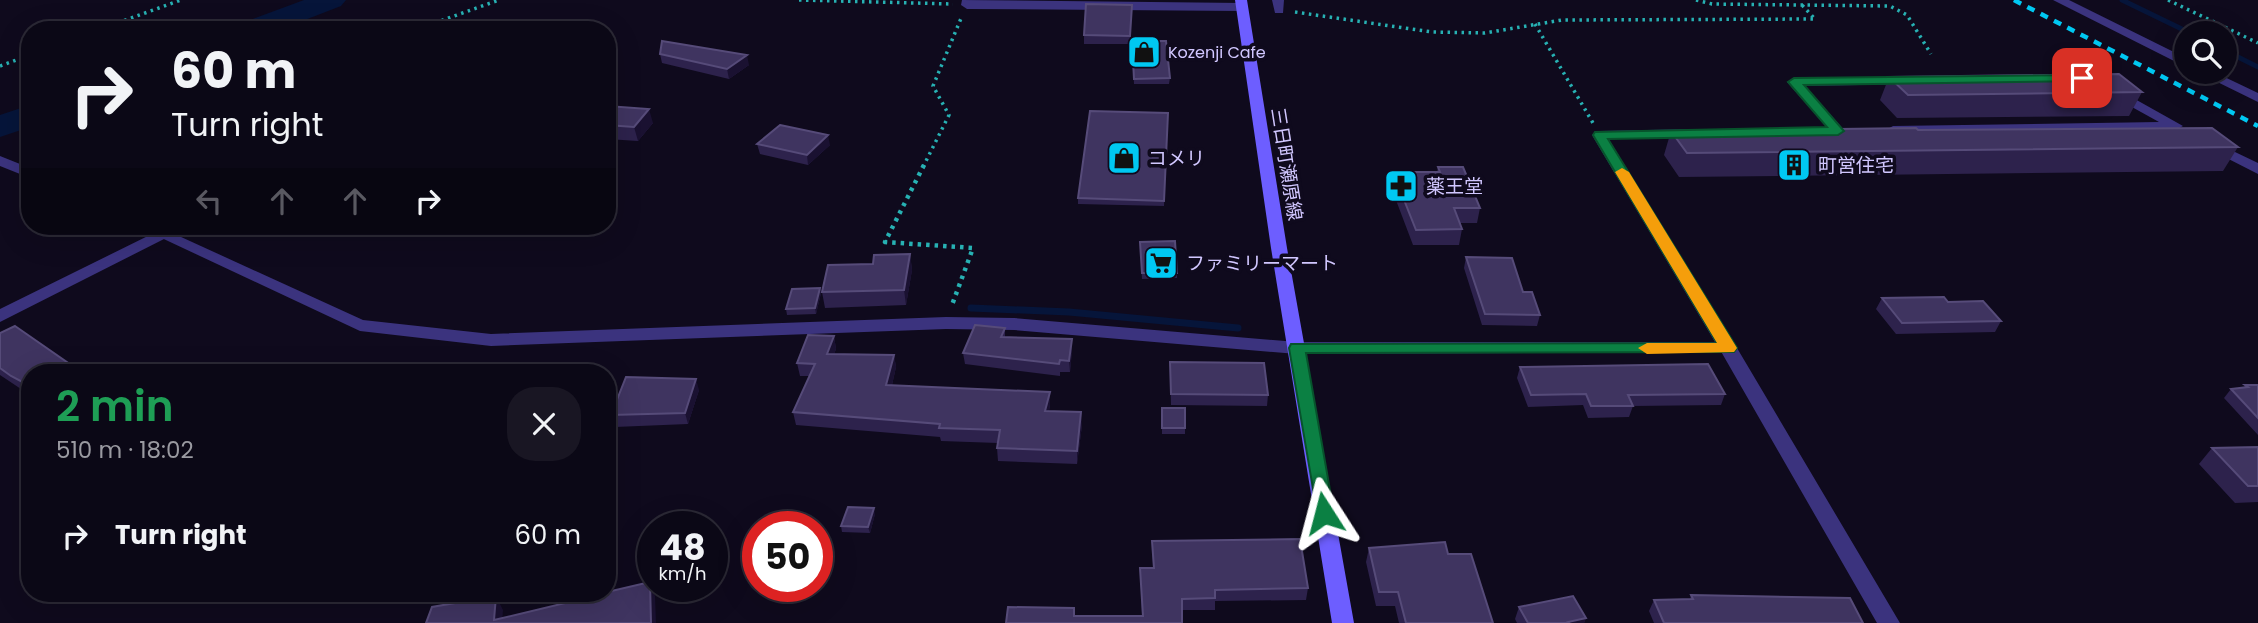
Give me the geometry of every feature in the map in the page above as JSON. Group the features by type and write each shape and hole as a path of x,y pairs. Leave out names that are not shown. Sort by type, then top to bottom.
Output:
{"main road":[{"name":"三日町瀬原線","path":"1241,3 1343,623"}],"street":[{"path":"2059,0 2174,56"},
{"path":"968,2 1241,3"},
{"path":"1811,132 1845,131 1794,82 1931,80"},
{"path":"2229,84 2258,98"},
{"path":"2109,88 2258,169"},
{"path":"1878,131 2188,132"},
{"path":"1599,135 1705,133"},
{"path":"1599,135 1889,623"},
{"path":"0,159 21,170"},
{"path":"0,316 160,235"},
{"path":"164,235 360,325 491,340 946,323 1014,324 1297,348 1728,348"}],"path":[{"path":"123,21 181,0"},
{"path":"440,21 499,0"},
{"path":"799,0 968,2 933,86 949,115 885,242 973,248 946,323"},
{"path":"1696,0 1712,4 1890,6 1907,15 1931,54"},
{"path":"2168,0 2258,43"},
{"path":"1278,5 1432,32 1485,33 1562,20 1815,19 1802,5"},
{"path":"1535,24 1599,135"},
{"path":"0,66 21,58"}],"building":[{"path":"1086,4 1132,5 1130,36 1084,35"},
{"path":"662,41 747,55 727,69 660,54"},
{"path":"1132,41 1166,41 1170,78 1134,79"},
{"path":"2119,74 2142,92 1908,95 1889,77"},
{"path":"616,107 649,109 634,127 616,126"},
{"path":"1090,111 1168,113 1164,201 1078,198"},
{"path":"780,125 828,135 807,155 757,144"},
{"path":"2212,128 2238,147 1687,153 1671,131"},
{"path":"1438,167 1463,167 1480,208 1454,208 1462,229 1416,230 1393,172 1440,172"},
{"path":"1175,241 1177,273 1142,273 1140,242"},
{"path":"910,254 904,290 822,292 828,265 873,264 874,255"},
{"path":"1466,257 1512,258 1523,292 1532,292 1540,315 1485,314"},
{"path":"820,288 815,308 786,309 792,289"},
{"path":"1944,297 1948,302 1983,301 2001,321 1902,323 1882,298"},
{"path":"975,325 1005,328 1001,337 1072,339 1069,361 1060,360 1059,364 963,353"},
{"path":"15,326 70,364 21,364 21,381 0,368 0,333"},
{"path":"808,335 834,336 827,354 894,355 886,385 1050,392 1045,411 1081,412 1077,451 997,448 1000,430 939,428 940,424 793,412 815,364 797,363"},
{"path":"1170,362 1264,363 1268,395 1171,394"},
{"path":"1708,364 1725,394 1628,395 1633,406 1591,406 1586,394 1531,395 1520,367"},
{"path":"626,377 696,379 685,413 616,415 616,402"},
{"path":"2245,385 2258,385 2258,418 2231,389 2248,387"},
{"path":"1162,408 1185,408 1185,428 1162,428"},
{"path":"2258,447 2258,486 2248,486 2212,448"},
{"path":"848,507 874,508 868,527 841,526"},
{"path":"1300,539 1308,588 1215,590 1215,598 1182,599 1182,623 1006,623 1008,607 1074,608 1074,616 1143,616 1140,568 1154,568 1152,541"},
{"path":"1445,542 1448,554 1471,554 1493,623 1406,623 1398,592 1379,592 1369,548"},
{"path":"637,585 637,602 650,602 651,623 426,623 432,607 461,602 496,602 494,620 568,602 616,602 616,590"},
{"path":"1691,595 1850,598 1863,623 1664,623 1654,600 1693,599"},
{"path":"1573,596 1586,618 1569,623 1528,623 1519,607"}],"waterway":[{"path":"274,21 331,0"},
{"path":"2122,0 2174,25"},
{"path":"2237,56 2258,67"},
{"path":"0,127 21,119"},
{"path":"971,308 1069,312 1238,328"}],"railway":[{"path":"2014,0 2258,126"}],"slow traffic":[{"path":"1622,172 1728,348 1647,348"}],"place":[{"name":"Kozenji Cafe","path":"1144,52"},
{"name":"コメリ","path":"1124,158"},
{"name":"町営住宅","path":"1794,165"},
{"name":"薬王堂","path":"1401,186"},
{"name":"ファミリーマート","path":"1161,263"}],"route":[{"path":"1324,513 1297,348 1728,348 1599,135 1838,131 1794,82 2082,78"}]}
